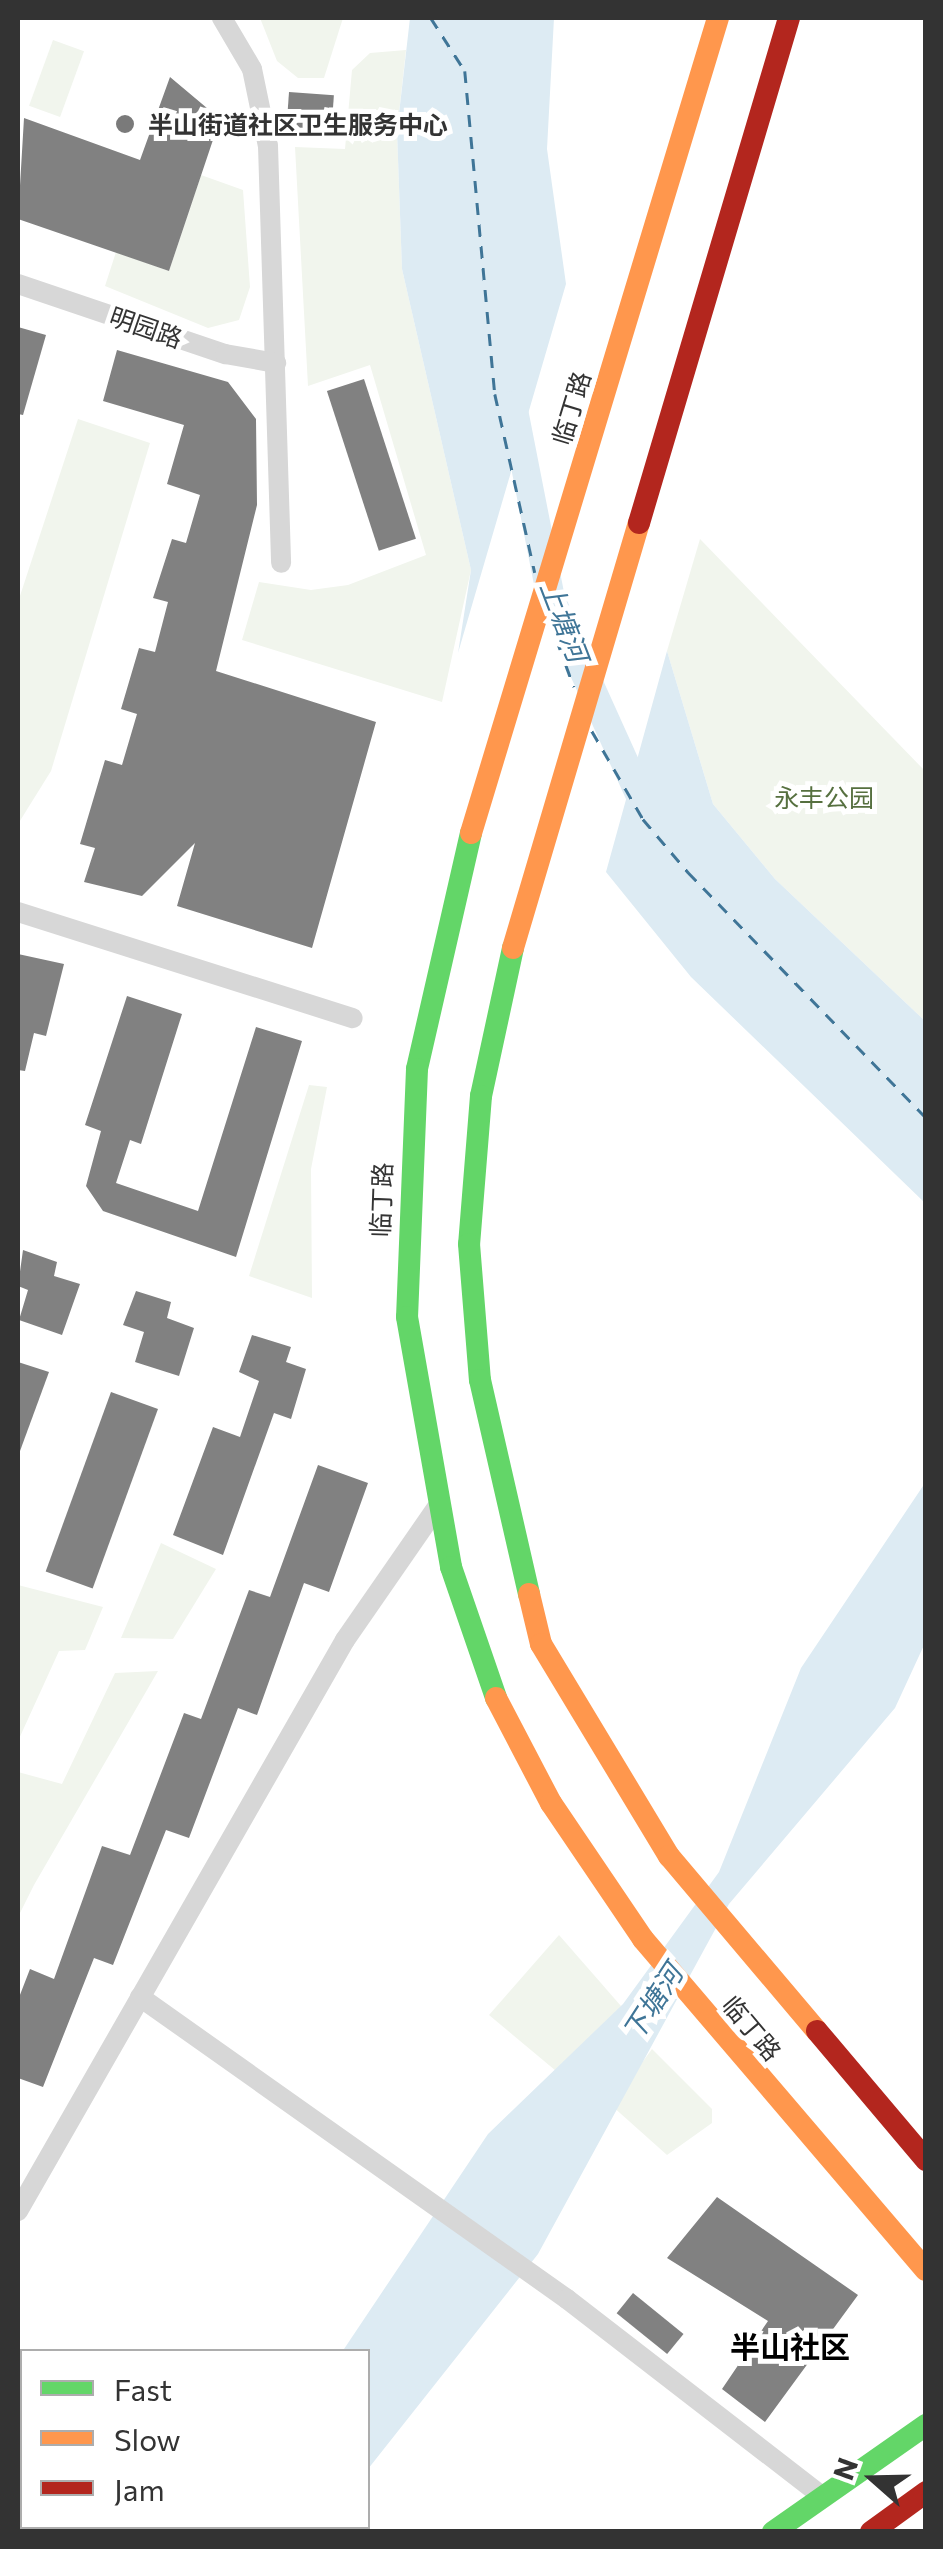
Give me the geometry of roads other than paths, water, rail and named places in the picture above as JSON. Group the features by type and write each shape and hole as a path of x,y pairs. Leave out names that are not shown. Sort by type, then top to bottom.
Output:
{"main road":[{"name":"临丁路","path":"718,18 450,904 417,1069 407,1317 440,1503 486,1680 551,1802 643,1939 694,2003 926,2270"},
{"name":"临丁路","path":"788,18 503,980 481,1096 469,1244 480,1380 541,1644 669,1856 926,2160"},
{"path":"773,2532 926,2425"},
{"path":"870,2532 926,2492"}],"street":[{"path":"222,18 252,69 268,146 281,563"},
{"name":"明园路","path":"18,284 226,354 276,363"},
{"path":"18,912 353,1018"},
{"path":"18,2211 345,1640 440,1503"},
{"path":"140,1997 567,2299 823,2497"}],"water":[{"path":"410,18 554,18 547,149 566,284 458,653 471,570 402,269 397,131"},
{"path":"667,651 713,804 775,879 925,1021 925,1203 691,977 606,872"},
{"name":"下塘河","path":"925,1483 925,1643 895,1708 729,1904 538,2254 370,2466 370,2349 344,2349 488,2134 623,2004 719,1872 801,1668"}],"waterway":[{"name":"上塘河","path":"513,405 551,599 647,812"}],"place":[{"name":"半山街道社区卫生服务中心","path":"125,124"}],"district":[{"name":"半山社区","path":"790,2346"}],"park label":[{"name":"永丰公园","path":"824,797"}]}
